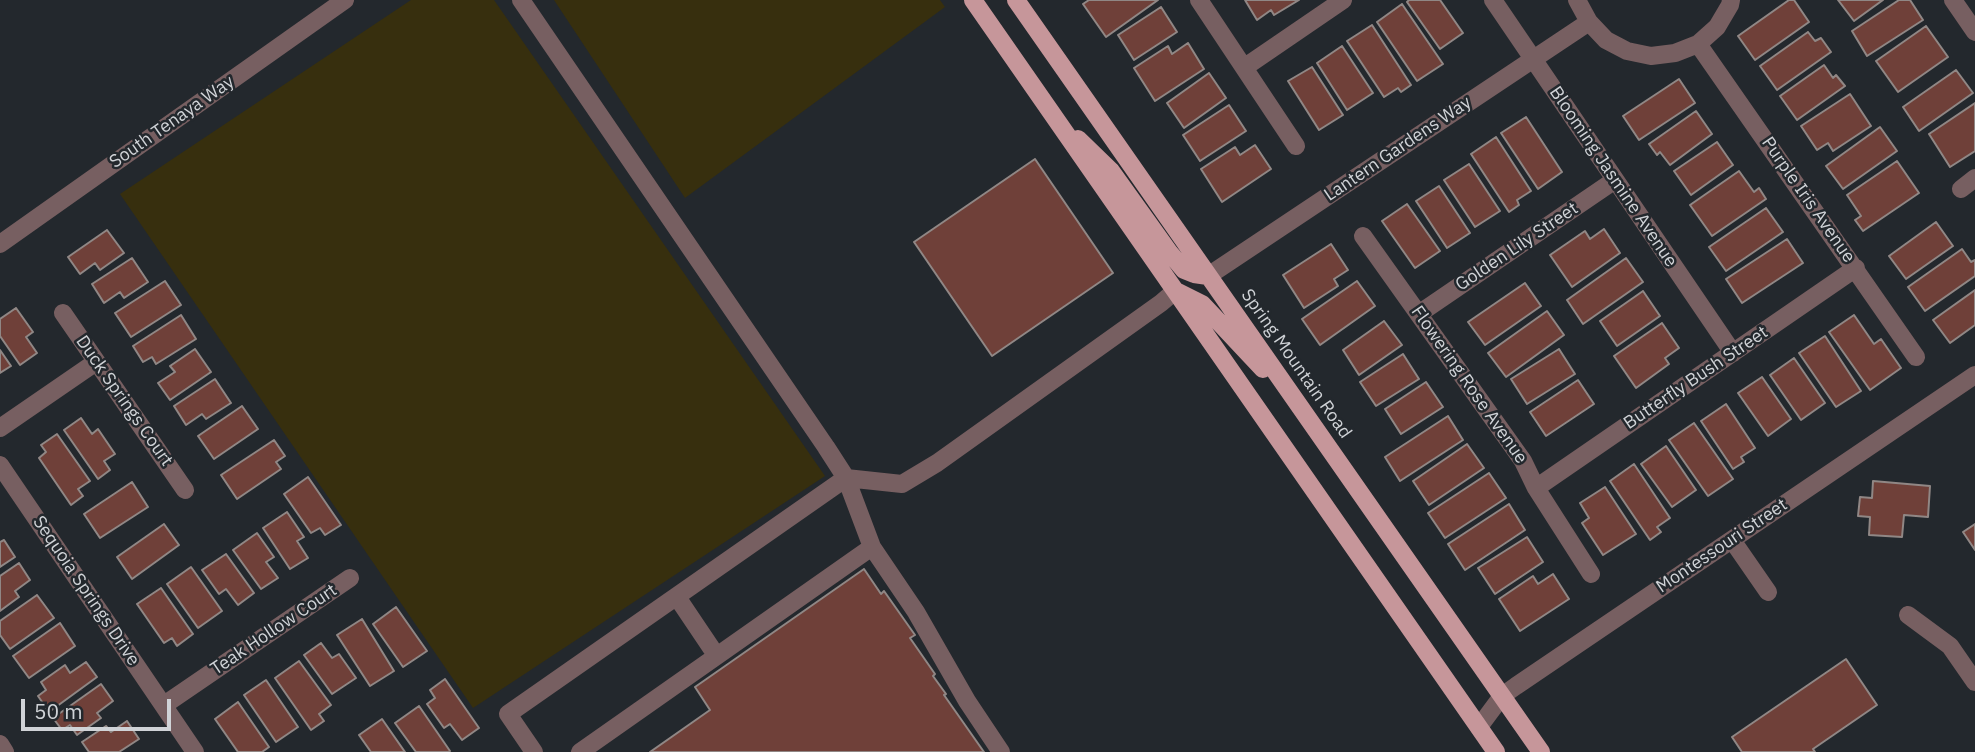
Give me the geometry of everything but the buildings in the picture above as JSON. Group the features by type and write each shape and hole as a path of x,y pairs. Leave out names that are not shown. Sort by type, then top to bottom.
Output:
{"main road":[{"path":"973,0 1496,752"},
{"name":"Spring Mountain Road","path":"1016,0 1541,752"},
{"path":"1046,107 1111,171 1184,270 1208,276"},
{"path":"1175,291 1202,304 1304,412"}],"street":[{"name":"South Tenaya Way","path":"0,244 345,0"},
{"path":"521,0 846,478 872,547 916,612 967,701 1001,752"},
{"path":"1199,0 1296,146"},
{"path":"1245,67 1343,0"},
{"name":"Blooming Jasmine Avenue","path":"1493,0 1733,353"},
{"path":"1577,0 1589,22 1606,40 1628,51 1651,56 1675,53 1698,44 1717,27 1731,0"},
{"path":"1953,0 1975,32"},
{"name":"Lantern Gardens Way","path":"1208,276 1589,22"},
{"name":"Purple Iris Avenue","path":"1698,44 1916,357"},
{"name":"Golden Lily Street","path":"1420,313 1615,180"},
{"name":"Flowering Rose Avenue","path":"1363,236 1523,461 1536,488 1591,574"},
{"name":"Butterfly Bush Street","path":"1536,488 1856,268"},
{"path":"534,752 508,714 846,478 902,484 959,447 1175,291"},
{"name":"Duck Springs Court","path":"63,313 185,490"},
{"path":"0,428 96,362"},
{"name":"Montessouri Street","path":"1479,727 1502,696 1975,375"},
{"name":"Sequoia Springs Drive","path":"0,465 195,752"},
{"path":"1732,540 1768,592"},
{"path":"580,752 872,547"},
{"name":"Teak Hollow Court","path":"164,705 350,578"},
{"path":"677,597 716,655"},
{"path":"1908,615 1950,646 1975,682"},
{"path":"0,744 5,752"}],"sand":[{"path":"411,0 494,0 825,476 473,708 120,194"},
{"path":"554,0 940,0 945,7 685,198"}]}
